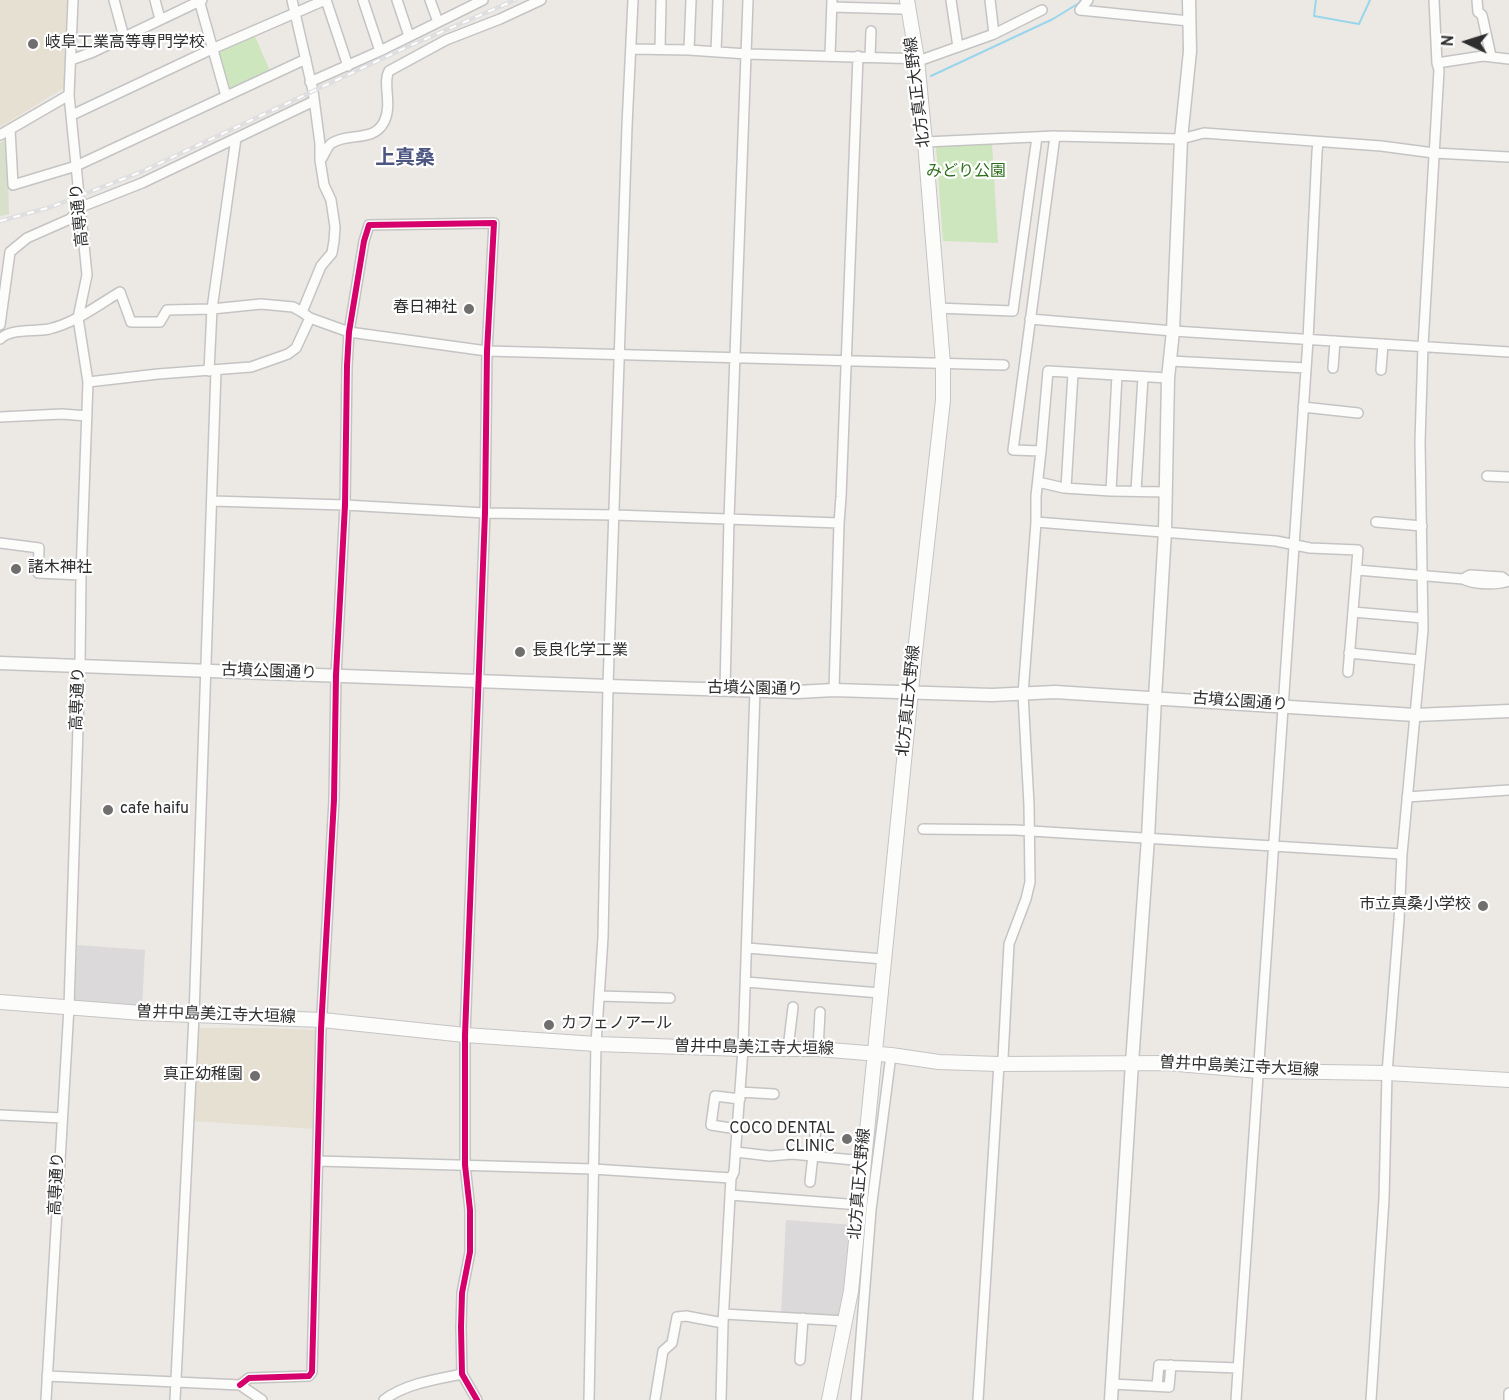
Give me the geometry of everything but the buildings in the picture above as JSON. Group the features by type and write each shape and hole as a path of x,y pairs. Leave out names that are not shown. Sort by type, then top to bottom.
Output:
{"main road":[{"name":"北方真正大野線","path":"829,1400 851,1291 910,692 943,400 943,364 925,142 917,59 907,4"},
{"name":"曽井中島美江寺大垣線","path":"0,1002 194,1016 322,1020 465,1035 596,1044 818,1049 891,1055 939,1062 1166,1063 1259,1071 1387,1073 1509,1080"}],"street":[{"name":"高専通り","path":"46,1400 69,1007 88,382 78,318 87,275 69,95 73,0"},
{"path":"114,0 124,37"},
{"path":"155,0 160,19"},
{"path":"71,60 93,52 200,0 226,96"},
{"path":"88,382 251,367 288,354 296,348 321,266 332,253 335,227 331,200 324,185 313,91 292,0"},
{"path":"72,115 212,49 326,0 348,66"},
{"path":"363,0 380,51"},
{"path":"397,0 409,36"},
{"path":"430,0 438,22"},
{"path":"310,82 438,22 461,5 483,0"},
{"path":"320,160 331,143 344,138 373,135 383,123 388,107 386,76 389,71 446,40 541,0"},
{"path":"589,1400 596,1044 603,937 608,686 633,0"},
{"path":"660,49 662,0"},
{"path":"689,50 691,0"},
{"path":"716,52 718,0"},
{"path":"725,689 748,0"},
{"path":"951,0 958,47"},
{"path":"990,0 994,34"},
{"path":"1088,0 1080,10 1190,21"},
{"path":"1111,1400 1148,838 1165,531 1168,378 1173,331 1181,139 1190,51 1189,0"},
{"path":"1371,1400 1384,1199 1387,1073 1402,854 1423,630 1420,442 1423,346 1439,70 1434,0"},
{"path":"1478,0 1478,12 1482,15 1491,56"},
{"path":"830,56 832,4 902,9 907,4"},
{"path":"631,49 924,59 994,34 1042,10"},
{"path":"870,57 871,31"},
{"path":"834,690 858,56"},
{"path":"1437,63 1491,56 1509,59"},
{"path":"10,129 13,185 76,166 306,59"},
{"path":"0,135 69,95"},
{"path":"0,325 10,252 27,238 70,219 81,207 142,183 314,101"},
{"path":"925,142 1055,136 1181,139 1204,133 1381,146 1434,153 1509,157"},
{"path":"1041,451 1013,450 1055,136"},
{"path":"938,308 1012,311 1037,137"},
{"path":"175,1400 194,1016 212,501 212,309 236,138"},
{"path":"1236,1400 1295,544 1318,142"},
{"path":"240,1385 249,1378 309,1376 312,1372 322,1020 334,800 336,675 345,505 347,366 349,332 364,242 369,225 494,223 465,1035 465,1165 470,1210 470,1252 462,1293 462,1374 477,1400"},
{"path":"0,339 5,334 50,329 78,318 120,292 130,322 160,322 167,310 212,309 261,304 293,307 306,315 349,332 488,351 1004,365"},
{"path":"1030,319 1173,331 1509,352"},
{"path":"1333,368 1335,341"},
{"path":"1382,370 1383,344"},
{"path":"1170,361 1306,368"},
{"path":"978,1400 999,1064 1003,1058 1009,944 1030,882 1030,831 1023,694 1048,371 1168,378"},
{"path":"1066,488 1073,373"},
{"path":"1112,491 1117,375"},
{"path":"1136,490 1143,377"},
{"path":"1303,407 1358,413"},
{"path":"0,417 62,414 87,416"},
{"path":"1487,476 1509,477"},
{"path":"1038,482 1066,488 1166,492"},
{"path":"212,501 345,505 485,513 839,523"},
{"path":"1036,522 1165,531 1295,544 1310,548 1358,550 1348,672"},
{"path":"1376,522 1422,526"},
{"path":"0,543 39,548 38,573 81,575"},
{"path":"1357,570 1463,579 1468,582 1499,584 1508,581"},
{"path":"1353,612 1423,618"},
{"path":"1349,653 1420,660"},
{"name":"古墳公園通り","path":"0,663 797,692 834,690 992,695 1055,692 1415,714 1509,711"},
{"path":"722,1400 723,1319 731,1178 734,1172 736,1152 743,1049 755,690"},
{"path":"1407,797 1509,790"},
{"path":"923,829 1030,831 1402,854"},
{"path":"747,948 883,959"},
{"path":"746,982 880,993"},
{"path":"599,996 670,998"},
{"path":"789,1049 793,1008"},
{"path":"818,1049 820,1012"},
{"path":"856,1400 871,1210 891,1055"},
{"path":"737,1129 711,1125 715,1096 774,1094"},
{"path":"0,1115 62,1118"},
{"path":"810,1182 816,1128"},
{"path":"736,1152 770,1156 792,1154 864,1161"},
{"path":"318,1161 593,1168 731,1178"},
{"path":"730,1195 860,1205"},
{"path":"655,1400 663,1351 672,1343 677,1317 803,1318 845,1321"},
{"path":"800,1360 803,1318"},
{"path":"1112,1384 1170,1387 1172,1365 1238,1368"},
{"path":"384,1400 393,1393 408,1388 462,1374"},
{"path":"47,1376 240,1385 262,1400"},
{"path":"1509,1393 1509,1400"}],"shaded area":[{"name":"岐阜工業高等専門学校","path":"0,0 67,0 64,88 0,127"},
{"path":"77,945 145,950 142,1008 79,1004 75,1000"},
{"name":"真正幼稚園","path":"198,1028 316,1030 314,1129 192,1121"},
{"path":"786,1220 854,1225 841,1319 781,1314"}],"green space":[{"path":"254,34 270,71 231,91 218,53"},
{"path":"7,139 9,214 0,216 0,143"},
{"name":"みどり公園","path":"992,143 998,243 943,241 936,147"}],"waterway":[{"path":"931,76 1053,19 1081,0"},
{"path":"1316,0 1314,16 1359,24 1370,0"}],"railway":[{"path":"0,221 51,207 141,172 407,47 515,0"}],"cycle path":[{"path":"240,1385 249,1378 309,1376 312,1372 321,1029 334,800 336,675 345,505 347,366 349,332 364,241 369,225 494,223 487,351 485,513 465,1035 465,1165 470,1210 470,1252 462,1293 462,1374 477,1400"}],"place":[{"name":"岐阜工業高等専門学校","path":"33,44"},
{"name":"春日神社","path":"469,309"},
{"name":"諸木神社","path":"16,569"},
{"name":"長良化学工業","path":"520,652"},
{"name":"cafe haifu","path":"108,810"},
{"name":"市立真桑小学校","path":"1483,906"},
{"name":"カフェノアール","path":"549,1025"},
{"name":"真正幼稚園","path":"255,1076"},
{"name":"COCO DENTAL CLINIC","path":"847,1139"}],"district":[{"name":"上真桑","path":"405,160"}]}
